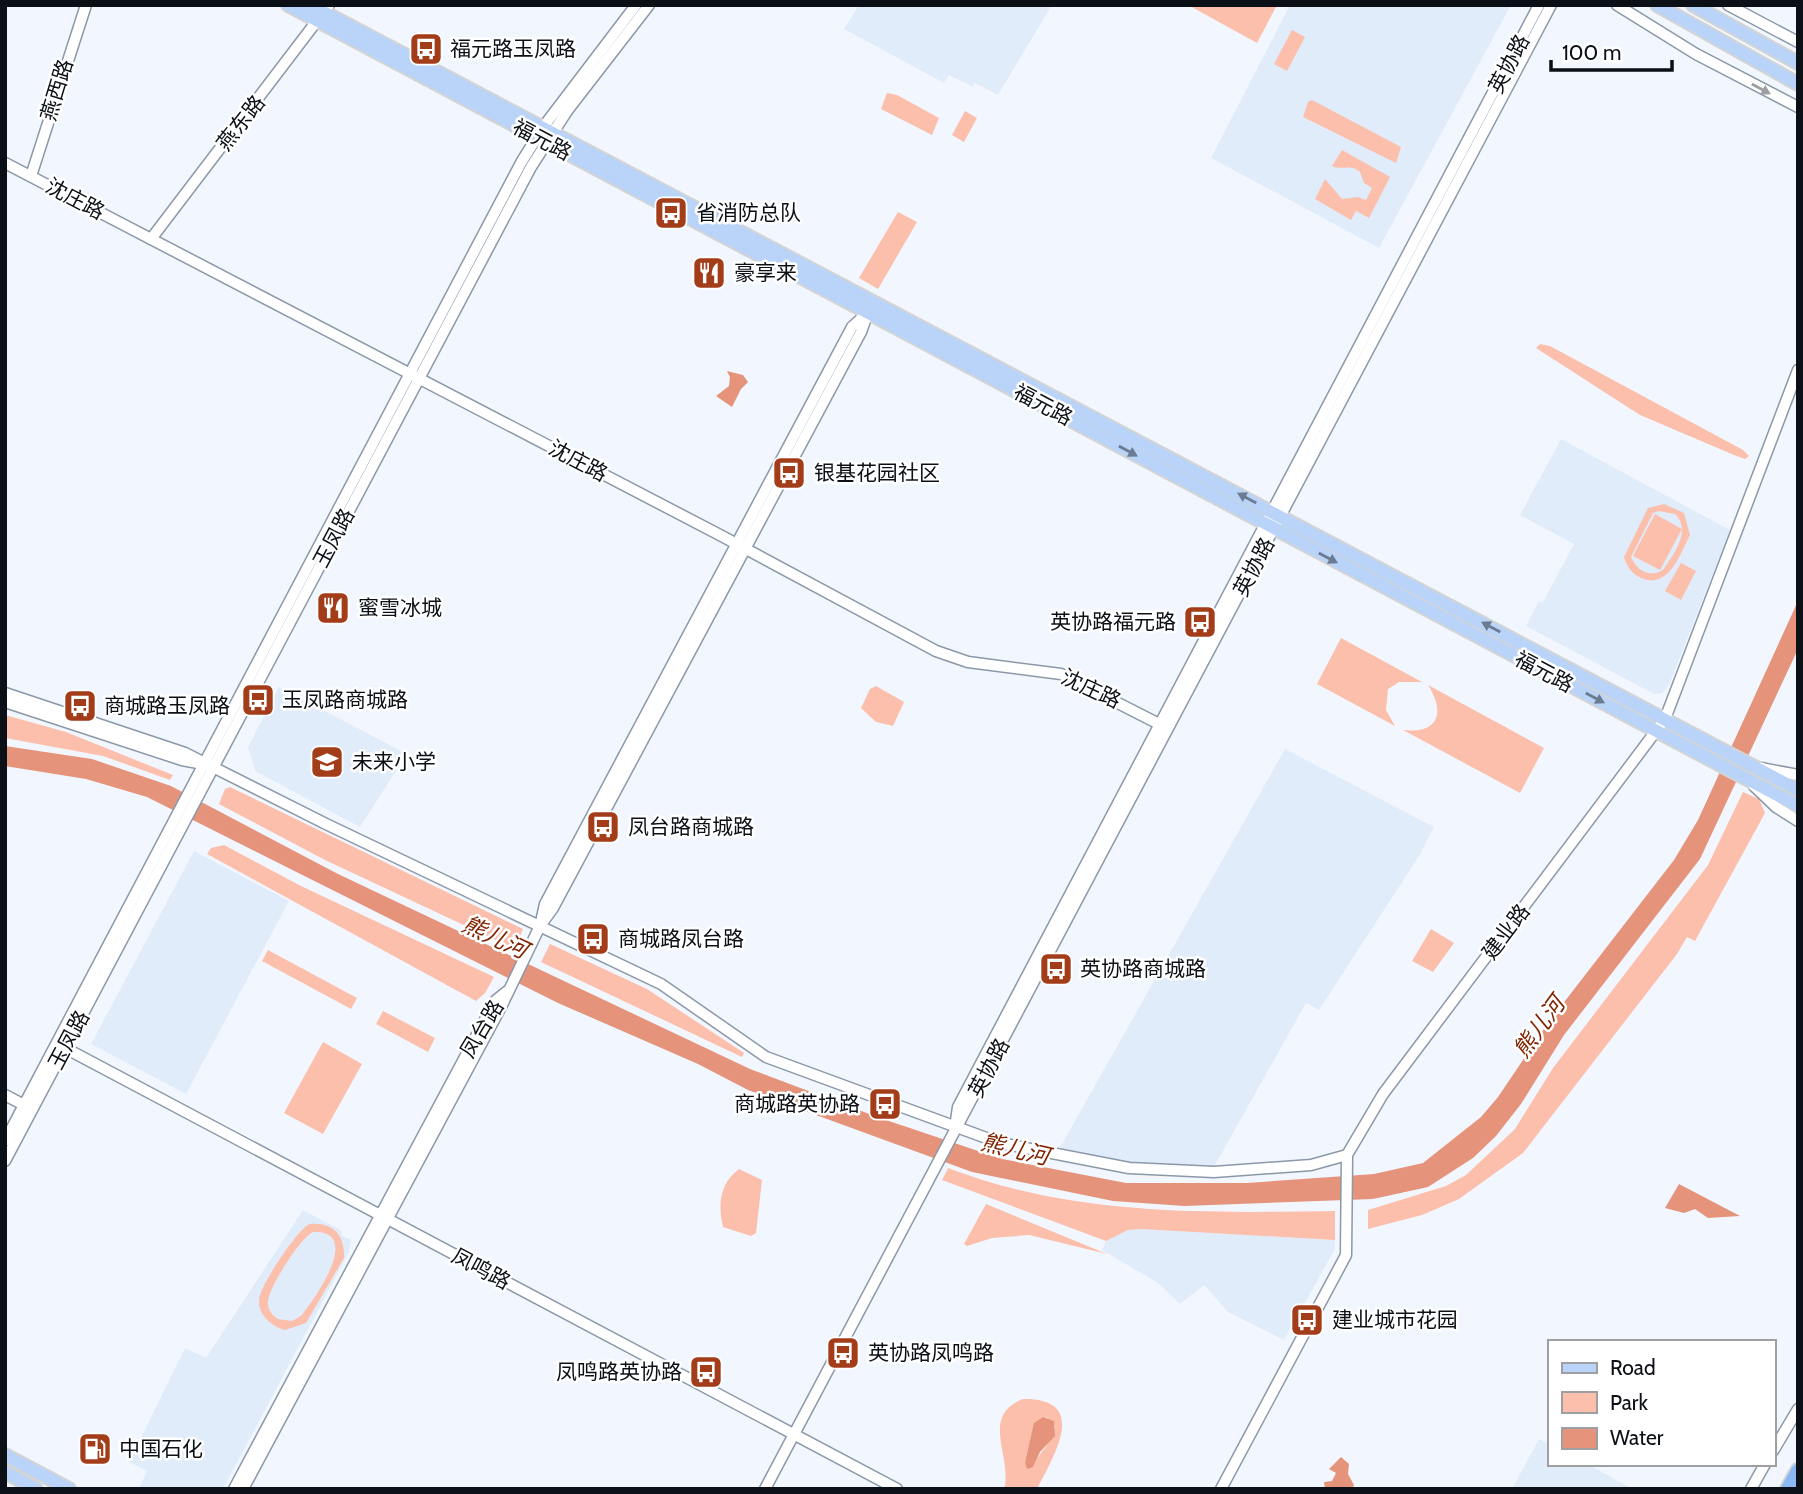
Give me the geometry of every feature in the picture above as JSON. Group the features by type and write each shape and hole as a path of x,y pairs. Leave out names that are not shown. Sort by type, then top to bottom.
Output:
{"highway":[{"path":"1787,1489 1798,1471"}],"main road":[{"name":"福元路","path":"288,5 324,13"},
{"name":"福元路","path":"310,5 868,312 1798,806"},
{"path":"1657,5 1798,84"},
{"path":"1693,5 1798,63"},
{"name":"福元路","path":"545,135 1277,514 1798,790"},
{"path":"5,1455 69,1489"},
{"path":"5,1472 36,1489"}],"street":[{"name":"燕西路","path":"31,176 86,5"},
{"name":"玉凤路","path":"5,1141 177,826 545,135 636,5"},
{"name":"玉凤路","path":"545,135 649,5"},
{"name":"英协路","path":"1277,514 1539,5"},
{"name":"英协路","path":"953,1130 958,1107 1161,724 1551,5"},
{"path":"1618,5 1696,54 1798,107"},
{"path":"1728,5 1798,42"},
{"name":"燕东路","path":"150,239 324,13"},
{"name":"沈庄路","path":"5,163 741,546 936,651 968,662 1061,674 1161,724"},
{"name":"凤台路","path":"243,1489 495,1001 506,992 540,926 545,904 741,546 852,327 868,312"},
{"name":"建业路","path":"1347,1155 1383,1094 1665,719 1798,370"},
{"name":"英协路","path":"765,1489 953,1130 1073,911 1270,527"},
{"path":"5,693 185,752 661,984 766,1057 953,1130 1014,1147 1129,1168 1214,1172 1311,1165 1347,1155 1347,1248 1341,1265 1221,1489"},
{"path":"5,702 182,760 209,766"},
{"path":"1752,766 1798,775"},
{"path":"1745,778 1776,807 1798,821"},
{"name":"玉凤路","path":"5,1161 177,826"},
{"name":"凤鸣路","path":"65,1048 897,1489"},
{"path":"5,1095 24,1105"},
{"name":"凤台路","path":"234,1489 383,1217"},
{"path":"1775,1448 1798,1409"},
{"path":"1751,1489 1764,1466"}],"shaded area":[{"path":"859,5 1052,5 998,95 975,83 973,87 949,75 944,83 844,29"},
{"path":"1290,5 1511,5 1379,248 1211,158"},
{"path":"1561,439 1730,530 1669,685 1662,693 1654,694 1526,626 1539,601 1543,602 1574,544 1520,515"},
{"name":"未来小学","path":"279,687 407,754 360,827 255,771 248,747"},
{"path":"1285,749 1434,827 1419,856 1319,1010 1306,1003 1214,1167 1154,1166 1058,1151"},
{"path":"194,851 289,901 186,1094 91,1044"},
{"path":"303,1210 342,1231 341,1235 351,1240 349,1252 223,1489 139,1489 147,1471 129,1462 185,1348 206,1358"},
{"path":"1128,1230 1335,1240 1335,1249 1284,1340 1228,1312 1204,1285 1180,1304 1158,1283 1102,1250 1106,1241"},
{"path":"1539,1439 1548,1444 1548,1466 1591,1466 1633,1489 1512,1489"}],"green space":[{"path":"1188,5 1277,5 1257,43"},
{"path":"1292,30 1305,37 1287,71 1274,64"},
{"path":"887,93 897,95 939,118 932,135 881,109"},
{"path":"1312,100 1401,147 1396,163 1303,117 1308,102"},
{"path":"965,111 977,118 964,142 952,135"},
{"path":"1342,150 1390,177 1369,218 1356,211 1351,220 1315,199 1325,179 1342,199 1358,197 1366,200 1372,188 1364,183 1360,172 1353,168 1332,166"},
{"path":"898,212 917,222 878,289 859,278"},
{"path":"1540,344 1550,346 1743,450 1749,456 1745,459 1734,455 1640,415 1536,348"},
{"path":"1664,504 1684,513 1690,535 1666,575 1651,580 1635,574 1624,557 1648,508","holes":["1659,511 1675,514 1682,527 1680,542 1663,570 1644,572 1631,557 1653,513"]},
{"path":"1655,514 1682,529 1660,570 1633,556"},
{"path":"1681,563 1696,571 1681,600 1665,591"},
{"path":"1341,638 1422,682 1399,682 1388,689 1386,710 1395,726 1317,684"},
{"path":"1428,685 1544,748 1520,793 1403,730 1424,729 1435,720 1437,704"},
{"path":"876,686 904,702 893,726 876,722 861,708 870,689"},
{"path":"5,715 66,732 173,775 170,780 103,756 5,738"},
{"path":"230,787 523,929 515,949 325,860 219,804 225,789"},
{"path":"1743,792 1759,799 1765,813 1695,941 1687,937 1677,954 1523,1153 1459,1199 1422,1215 1368,1229 1368,1210 1446,1186 1466,1175 1515,1129 1553,1068 1708,865"},
{"path":"224,845 301,886 494,977 485,993 476,1001 207,854 211,848"},
{"path":"1431,929 1454,943 1433,972 1412,961"},
{"path":"550,944 647,989 744,1053 742,1057 541,962"},
{"path":"268,950 357,998 351,1009 262,961"},
{"path":"383,1011 435,1038 428,1052 376,1024"},
{"path":"323,1042 362,1064 323,1134 284,1113"},
{"path":"948,1168 995,1184 1090,1203 1188,1211 1335,1211 1335,1240 1141,1229 1128,1230 1106,1241 942,1180"},
{"path":"739,1169 762,1180 756,1233 751,1236 723,1227 721,1219 724,1188"},
{"path":"986,1204 1107,1254 1029,1235 992,1238 967,1246 964,1244"},
{"path":"310,1224 318,1224 332,1228 340,1237 344,1258 306,1323 285,1330 266,1319 259,1299 280,1258","holes":["313,1232 328,1234 334,1242 335,1253 316,1296 301,1316 292,1321 278,1319 270,1312 268,1304 280,1274 308,1236"]},
{"path":"1023,1399 1044,1401 1056,1408 1062,1419 1058,1446 1037,1489 1004,1489 1006,1477 1000,1427 1010,1406","holes":["1046,1417 1055,1426 1051,1439 1033,1467 1025,1462 1033,1429"]}],"water":[{"path":"727,371 743,375 748,382 741,389 732,407 716,396 729,386 730,377"},
{"path":"1798,601 1798,649 1700,859 1564,1035 1521,1104 1496,1136 1473,1158 1428,1187 1373,1199 1184,1206 1113,1201 972,1172 748,1090 698,1064 558,1003 147,797 86,779 5,766 5,746 92,759 171,786 338,874 750,1069 880,1118 1002,1159 1126,1183 1247,1183 1374,1174 1423,1163 1481,1117 1498,1097 1548,1023 1674,860 1698,820"},
{"path":"1679,1184 1740,1216 1708,1218 1695,1209 1684,1213 1665,1208"},
{"path":"1043,1417 1054,1421 1055,1436 1040,1452 1033,1467 1027,1469 1025,1462 1034,1423"},
{"path":"1341,1457 1349,1464 1348,1474 1354,1485 1352,1489 1325,1489 1324,1482 1332,1481 1336,1473 1329,1469"}],"place":[{"name":"福元路玉凤路","path":"426,49"},
{"name":"省消防总队","path":"671,213"},
{"name":"豪享来","path":"709,273"},
{"name":"银基花园社区","path":"789,473"},
{"name":"蜜雪冰城","path":"333,608"},
{"name":"英协路福元路","path":"1200,622"},
{"name":"玉凤路商城路","path":"258,700"},
{"name":"商城路玉凤路","path":"80,706"},
{"name":"未来小学","path":"327,762"},
{"name":"凤台路商城路","path":"603,827"},
{"name":"商城路凤台路","path":"593,939"},
{"name":"英协路商城路","path":"1056,969"},
{"name":"商城路英协路","path":"885,1104"},
{"name":"建业城市花园","path":"1307,1320"},
{"name":"英协路凤鸣路","path":"843,1353"},
{"name":"凤鸣路英协路","path":"706,1372"},
{"name":"中国石化","path":"95,1449"}],"water label":[{"name":"熊儿河","path":"495,937"},
{"name":"熊儿河","path":"1539,1027"},
{"name":"熊儿河","path":"1015,1149"}]}
